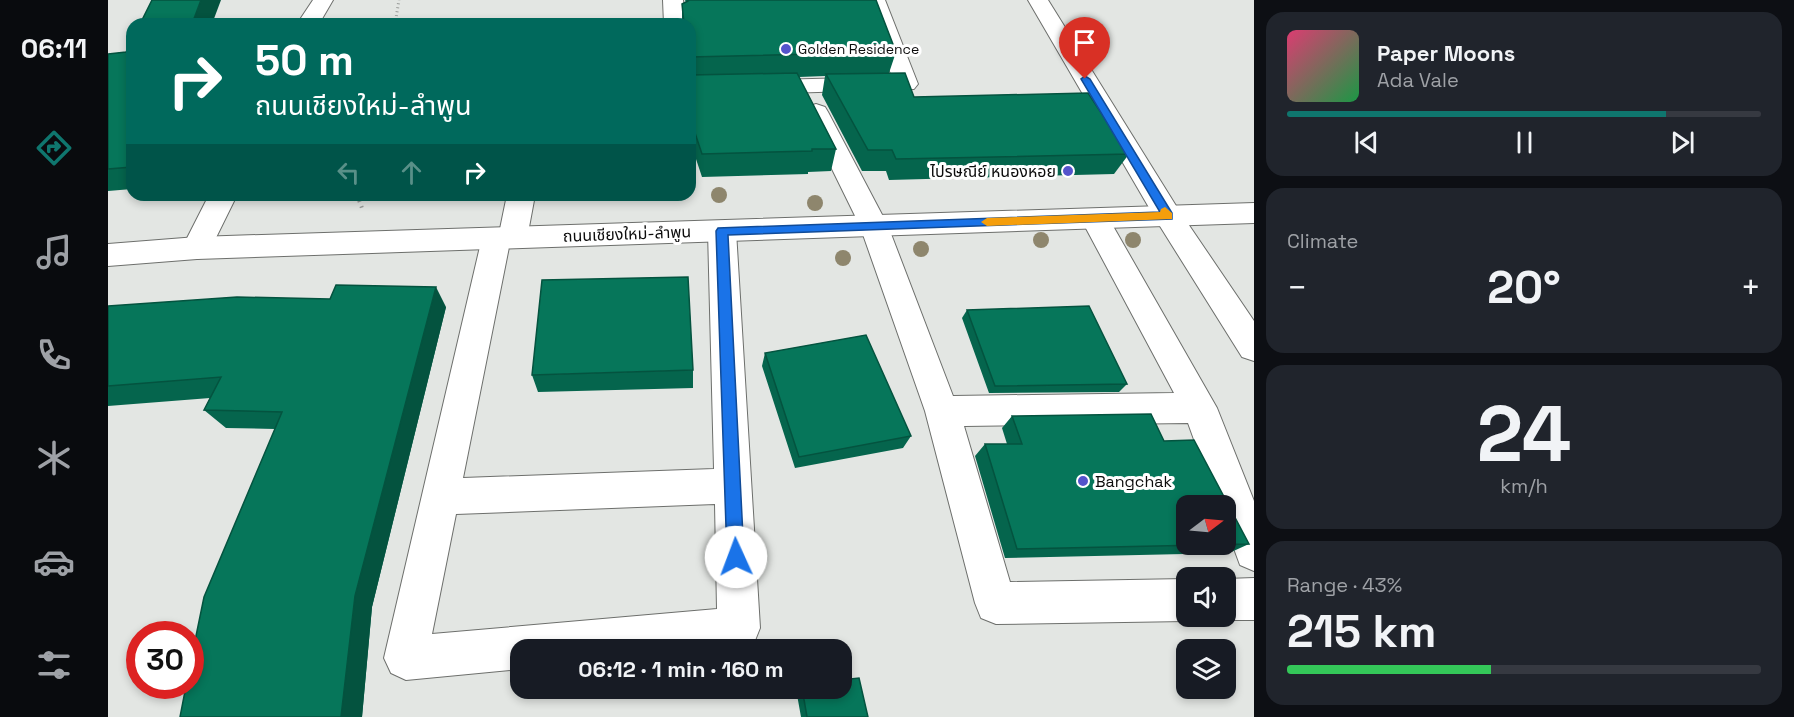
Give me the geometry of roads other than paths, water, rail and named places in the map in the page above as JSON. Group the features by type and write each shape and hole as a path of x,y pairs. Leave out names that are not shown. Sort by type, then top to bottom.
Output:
{"street":[{"path":"312,18 323,0"},
{"path":"673,0 674,18"},
{"path":"696,89 906,84 874,0"},
{"path":"1038,0 1168,216 1254,348"},
{"path":"803,86 874,226 942,411 996,603 1176,600"},
{"path":"197,249 220,201"},
{"path":"519,201 504,238 440,497 406,658 739,628 722,231"},
{"name":"ถนนเชียงใหม่-ลำพูน","path":"109,256 197,249 1254,213"},
{"path":"1095,219 1200,408 1254,551"},
{"path":"942,411 1200,408"},
{"path":"440,497 733,486"},
{"path":"1236,599 1254,599"}],"place":[{"name":"Golden Residence","path":"786,49"},
{"name":"ไปรษณีย์ หนองหอย","path":"1068,171"},
{"name":"Bangchak","path":"1083,481"}]}
